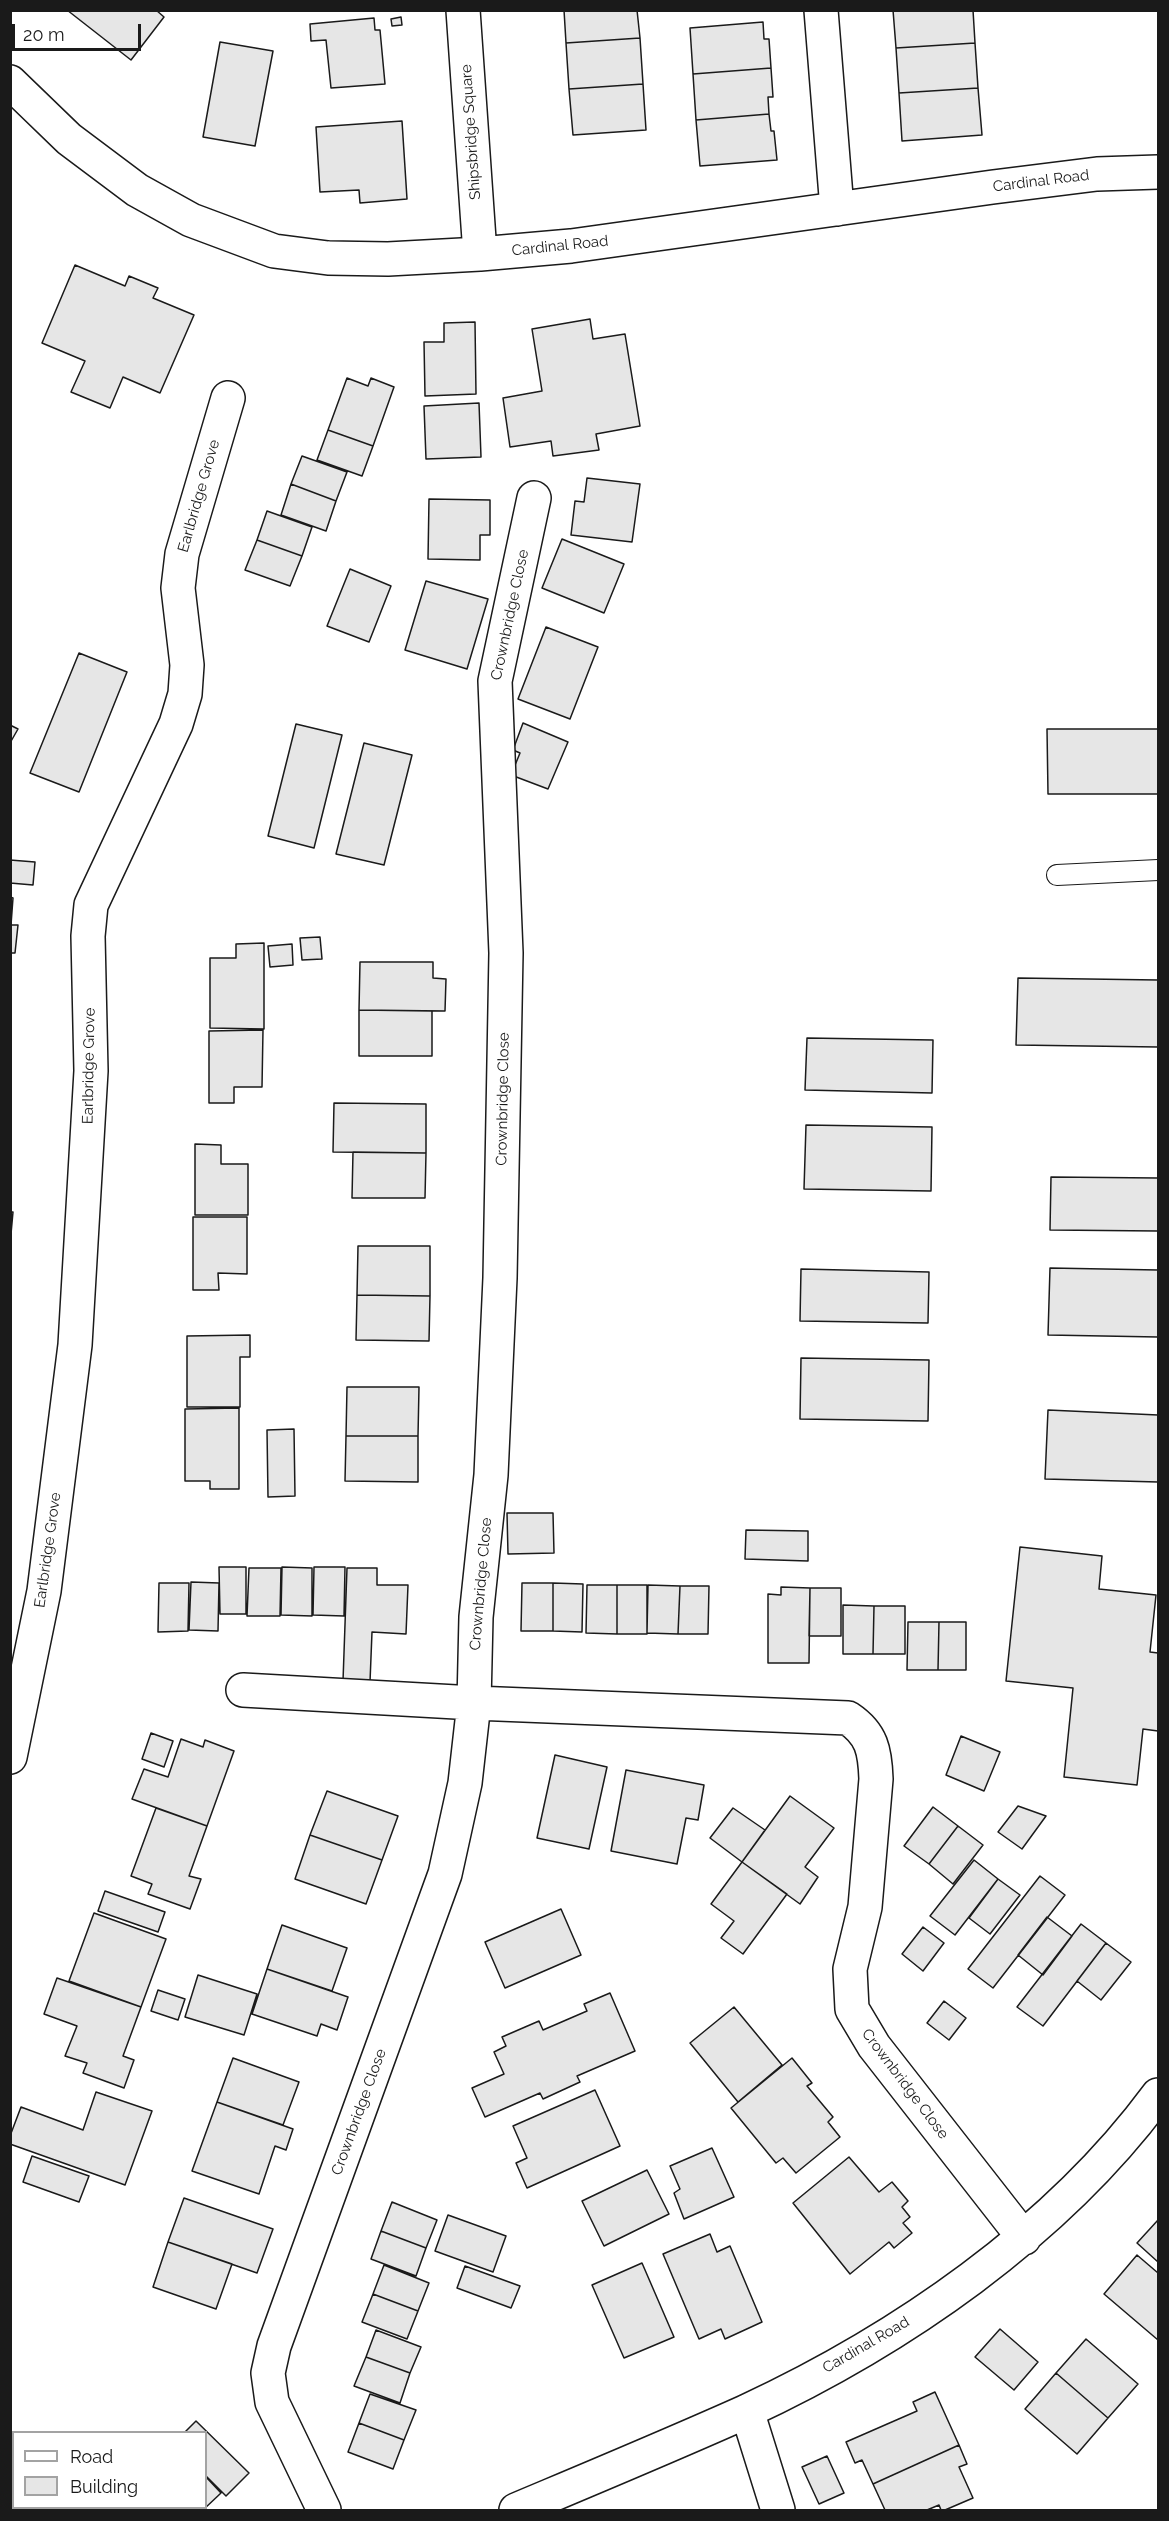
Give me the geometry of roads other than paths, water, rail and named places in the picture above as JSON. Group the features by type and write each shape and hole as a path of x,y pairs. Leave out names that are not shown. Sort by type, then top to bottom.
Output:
{"street":[{"name":"Shipsbridge Square","path":"463,10 480,255"},
{"path":"821,10 837,208"},
{"name":"Cardinal Road","path":"10,82 69,139 137,190 191,220 274,250 328,258 388,259 480,255 571,246 1097,174 1158,172"},
{"name":"Earlbridge Grove","path":"10,1757 44,1591 75,1345 91,1071 88,936 91,906 176,724 185,694 187,665 178,588 182,554 228,398"},
{"name":"Crownbridge Close","path":"324,2511 272,2402 268,2373 274,2346 445,1874 465,1783 474,1703 476,1617 491,1475 501,1266 506,953 495,681 534,498"},
{"name":"Crownbridge Close","path":"243,1690 474,1703 848,1718 860,1726 870,1741 876,1758 876,1779 865,1907 850,1969 852,2009 874,2046 1024,2238"},
{"name":"Cardinal Road","path":"516,2511 747,2411 844,2360 951,2295 1024,2238 1127,2136 1158,2095"},
{"path":"747,2411 778,2511"}],"lane":[{"path":"1056,875 1158,870"}]}
